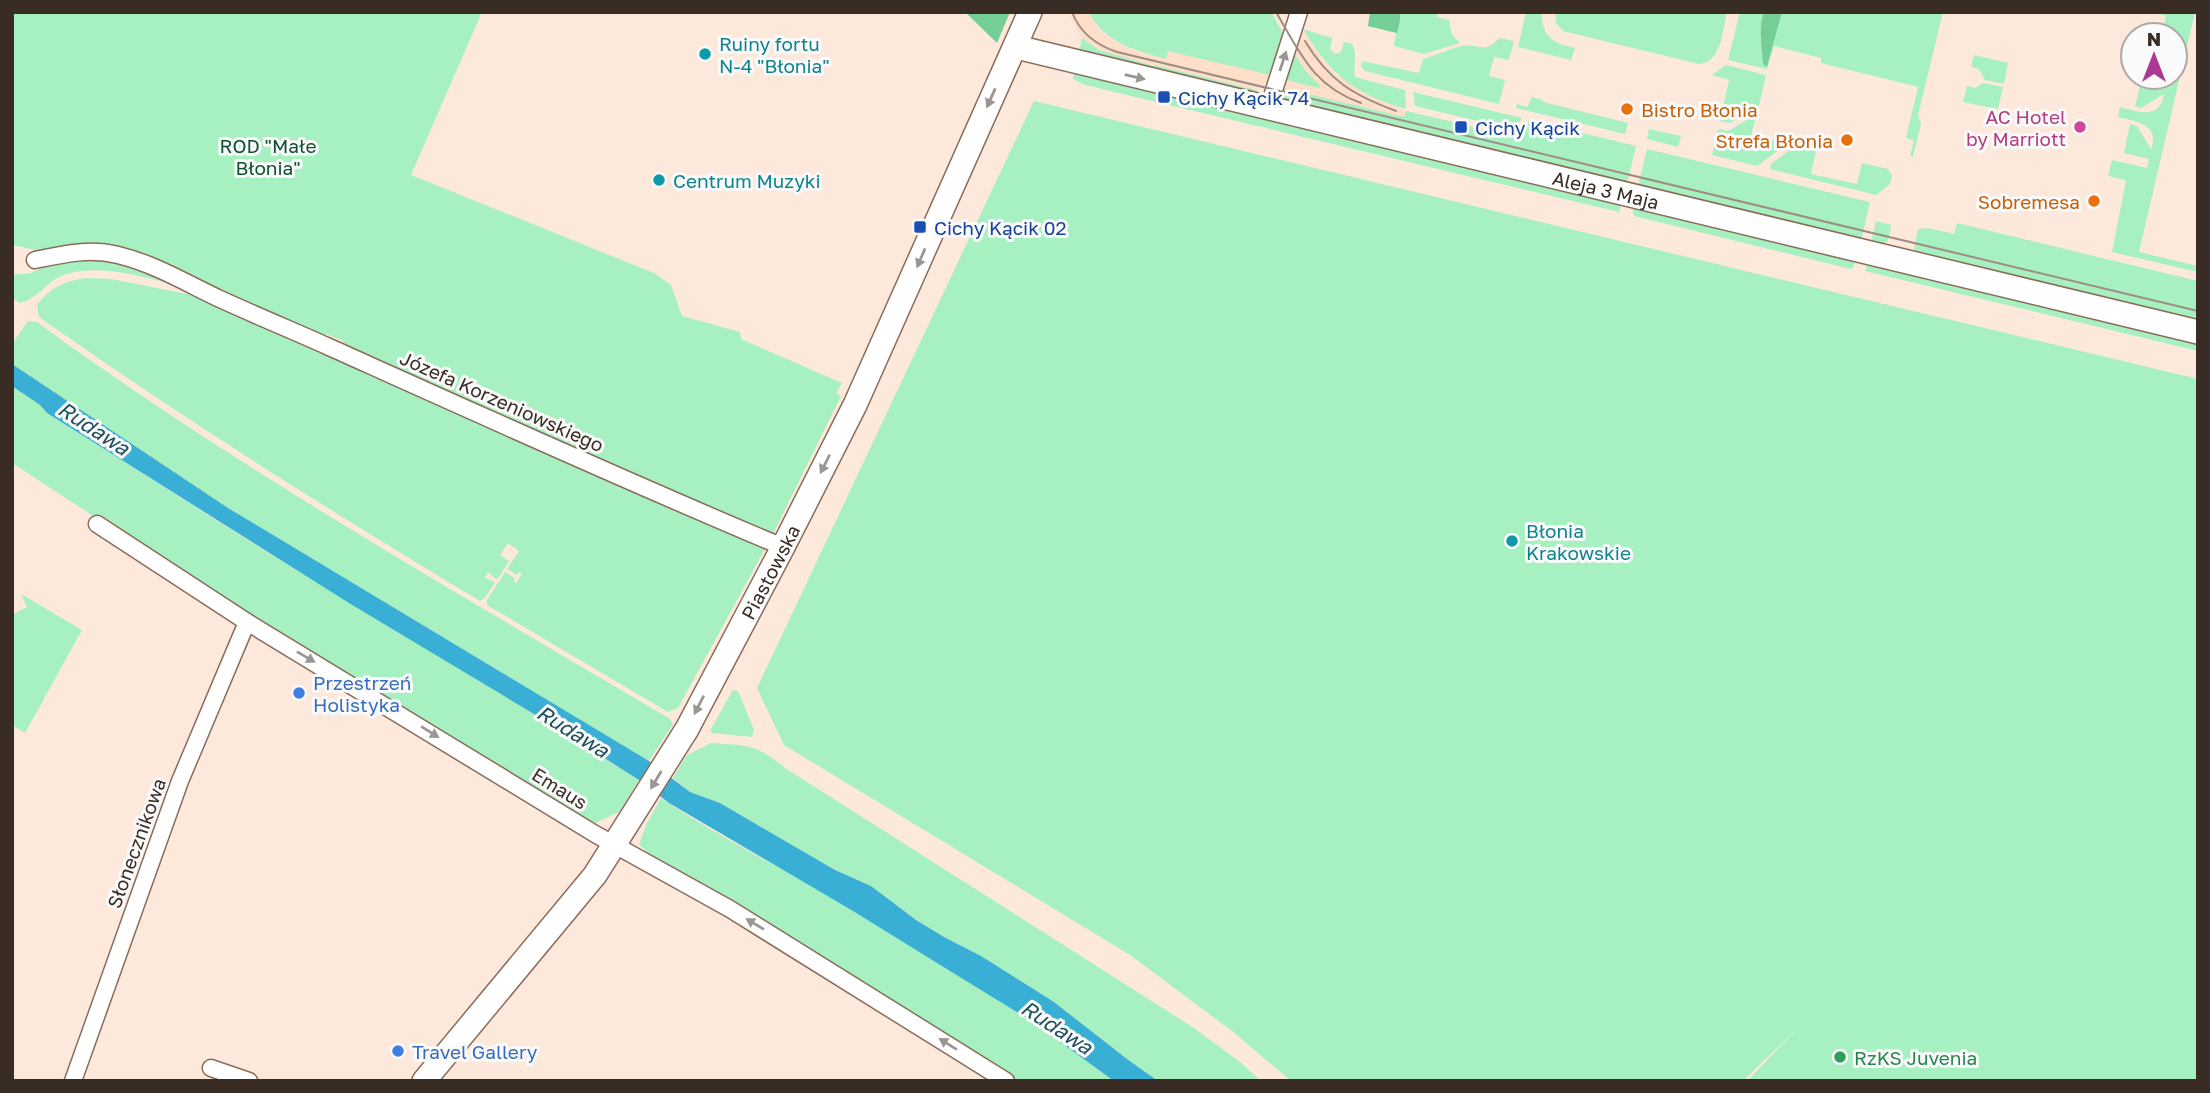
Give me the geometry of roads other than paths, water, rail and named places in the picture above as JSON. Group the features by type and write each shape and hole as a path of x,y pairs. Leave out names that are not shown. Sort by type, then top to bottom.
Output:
{"street":[{"name":"Piastowska","path":"424,1081 574,903 616,846 674,750 783,547 876,359 1030,12"},
{"path":"1268,109 1299,12"},
{"name":"Aleja 3 Maja","path":"1016,47 2198,332"},
{"name":"Józefa Korzeniowskiego","path":"35,260 79,251 108,253 163,270 206,292 783,547"},
{"name":"Emaus","path":"97,524 247,622 616,846 730,909 1006,1081"},
{"name":"Słonecznikowa","path":"73,1081 180,781 247,622"},
{"path":"212,1068 249,1081"}],"water":[{"name":"Rudawa","path":"12,364 228,508 649,761 690,792 720,803 835,870 871,886 916,920 981,956 1054,1002 1158,1081 1114,1081 1030,1020 853,911 669,803 639,780 554,726 349,603 47,413 12,386"}],"tram line":[{"path":"1072,12 1079,26 1090,37 1117,52 2198,311"},
{"path":"1276,12 1319,78 1345,96 1361,103"},
{"path":"1305,41 1323,67 1343,85 1396,111"}],"place":[{"name":"Ruiny fortu N-4 \"Błonia\"","path":"705,54"},
{"name":"Cichy Kącik 74","path":"1164,97"},
{"name":"Bistro Błonia","path":"1627,109"},
{"name":"Cichy Kącik","path":"1461,127"},
{"name":"AC Hotel by Marriott","path":"2080,127"},
{"name":"Strefa Błonia","path":"1847,140"},
{"name":"Centrum Muzyki","path":"659,180"},
{"name":"Sobremesa","path":"2094,201"},
{"name":"Cichy Kącik 02","path":"920,227"},
{"name":"Błonia Krakowskie","path":"1512,541"},
{"name":"Przestrzeń Holistyka","path":"299,693"},
{"name":"Travel Gallery","path":"398,1051"},
{"name":"RzKS Juvenia","path":"1840,1057"}],"park label":[{"name":"ROD \"Małe Błonia\"","path":"268,156"}]}
